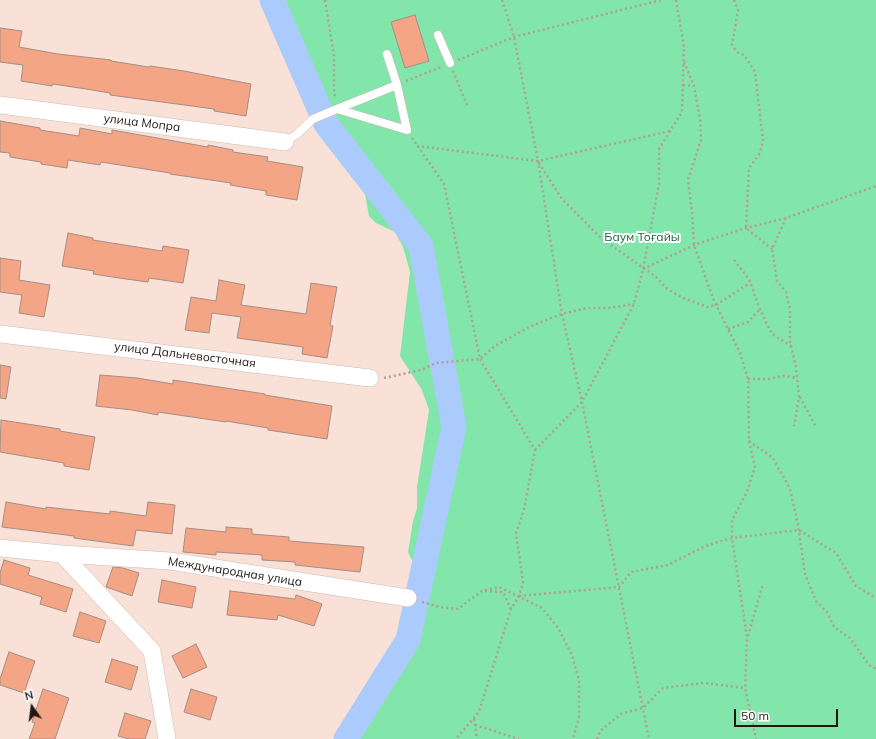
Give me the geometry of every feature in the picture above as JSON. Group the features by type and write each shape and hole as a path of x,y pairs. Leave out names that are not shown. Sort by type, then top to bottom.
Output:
{"street":[{"name":"улица Мопра","path":"0,105 285,142"},
{"name":"улица Дальневосточная","path":"0,334 370,378"},
{"name":"Международная улица","path":"0,548 62,554 170,561 408,598"},
{"path":"62,554 152,651 167,739"}],"lane":[{"path":"438,35 450,64"},
{"path":"337,109 407,130 397,84 386,54"},
{"path":"285,142 296,135 313,119 397,84"}],"path":[{"path":"325,0 334,56 334,88 337,109"},
{"path":"502,0 514,38 538,161 562,314 582,402 649,739"},
{"path":"514,38 661,0"},
{"path":"456,739 474,719 482,706 511,609 519,596 523,583 516,533 524,510 535,450 582,402 634,304 643,269 660,184 660,149 682,112 684,48 676,0"},
{"path":"734,0 738,10 732,45 737,52 744,55 755,72 763,140 760,153 749,168 746,228"},
{"path":"684,62 694,86 700,119 701,140 688,180 694,245 716,305 740,353 748,379 749,441 755,467 747,492 732,520 732,538 747,638 745,688 756,739"},
{"path":"450,64 466,105"},
{"path":"683,85 694,86"},
{"path":"407,130 444,184 480,359 535,450"},
{"path":"417,146 538,161 671,131"},
{"path":"538,161 562,199 601,238 656,277 666,288 681,297 707,307 716,305 750,283"},
{"path":"643,269 694,245 746,228 786,218 876,186"},
{"path":"786,218 772,249 777,281 786,292 790,310 790,342 796,367 799,396 794,426"},
{"path":"746,228 772,249"},
{"path":"734,260 750,283 772,334 791,346"},
{"path":"370,378 388,378 421,370 436,363 480,359 495,346 531,326 562,314 587,308 609,308 634,304"},
{"path":"728,329 748,322 760,309"},
{"path":"748,379 769,379 782,376 797,378"},
{"path":"799,396 816,427"},
{"path":"749,441 773,458 790,489 799,530 805,574 816,601 826,612 834,628 850,638 869,665 876,670"},
{"path":"519,596 619,587 631,572 668,565 705,546 732,538 799,530 836,553 856,586 876,598"},
{"path":"747,638 763,584"},
{"path":"439,607 458,609 482,591 498,587 542,608 558,628 572,656 578,680 579,717 573,739"},
{"path":"482,591 503,592 511,609"},
{"path":"597,739 600,731 621,714 643,708 664,688 704,683 745,688"},
{"path":"474,719 477,739"},
{"path":"475,725 519,739"}],"green space":[{"name":"Баум Тоғайы","path":"279,0 876,0 876,739 334,739 377,678 395,662 408,640 424,585 408,552 413,521 417,508 417,487 429,410 422,390 400,356 410,272 403,247 395,232 376,223 369,216 358,155 330,120 280,8"}],"building":[{"path":"415,15 429,61 405,68 391,22"},
{"path":"0,28 22,31 19,47 58,54 184,71 251,84 246,116 214,111 214,109 110,95 110,93 86,89 21,81 23,65 0,62"},
{"path":"0,121 40,128 40,130 79,136 80,128 112,134 112,130 208,147 208,145 233,150 233,152 268,157 267,161 303,167 297,200 266,195 266,191 230,185 231,183 101,162 100,165 68,160 67,168 10,157 10,153 0,152"},
{"path":"68,233 93,238 93,240 162,251 163,246 189,250 183,283 149,278 148,282 119,278 93,274 94,271 62,266"},
{"path":"0,258 21,261 19,280 50,285 44,317 19,313 22,295 0,292"},
{"path":"219,280 245,285 241,305 306,314 311,283 337,287 330,325 333,326 327,358 302,354 303,347 237,338 241,317 212,313 209,333 185,330 191,297 216,301"},
{"path":"0,365 11,367 6,399 0,398"},
{"path":"100,375 137,378 173,384 173,380 332,406 327,439 268,430 268,428 226,421 158,412 158,415 132,410 96,406"},
{"path":"1,420 60,429 60,431 95,437 89,470 64,466 64,463 0,452"},
{"path":"6,502 46,509 46,507 110,514 110,511 146,516 148,502 175,505 172,534 136,530 133,546 74,538 74,536 2,527"},
{"path":"226,527 252,529 252,534 289,537 289,541 364,547 360,572 295,565 295,562 262,560 262,555 216,552 216,555 183,552 186,528 226,532"},
{"path":"4,560 30,568 28,575 73,589 66,612 40,604 42,597 0,584 0,573"},
{"path":"113,567 123,568 139,573 132,596 106,587"},
{"path":"162,580 196,587 192,608 158,602"},
{"path":"230,591 295,599 296,595 322,604 314,626 278,615 277,620 227,615"},
{"path":"80,612 106,621 99,643 73,636"},
{"path":"196,644 207,667 183,678 172,656"},
{"path":"9,652 35,661 24,693 0,685 0,679"},
{"path":"112,659 138,667 131,690 105,682"},
{"path":"43,689 69,698 55,739 29,739 35,723 32,722"},
{"path":"191,689 217,697 210,720 184,712"},
{"path":"125,713 151,721 145,739 129,739 118,736"}],"waterway":[{"path":"272,0 326,124 421,246 454,427 408,640 346,739"}]}
